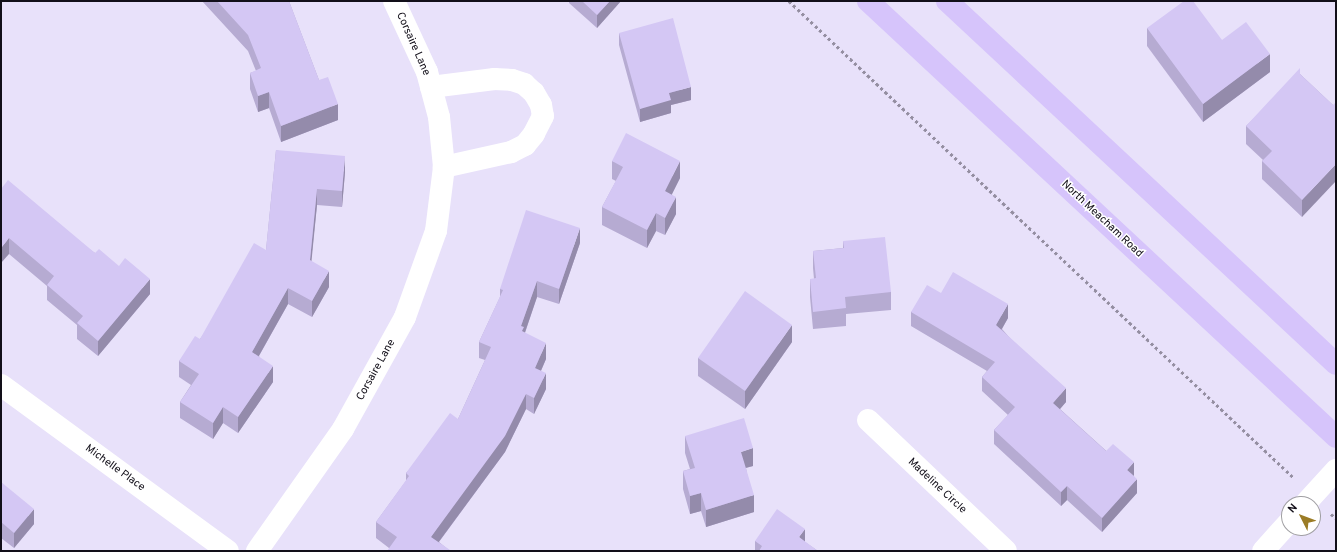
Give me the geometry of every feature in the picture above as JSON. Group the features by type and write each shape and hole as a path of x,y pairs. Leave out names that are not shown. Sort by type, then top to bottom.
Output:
{"main road":[{"name":"North Meacham Road","path":"868,1 1336,438"},
{"path":"947,1 1336,364"}],"street":[{"name":"Corsaire Lane","path":"257,551 343,429 405,317 436,232 444,167 439,117 427,72 394,1"},
{"name":"Corsaire Lane","path":"431,87 494,79 512,80 524,84 534,94 541,104 543,116 534,134 518,148 444,167"},
{"name":"Michelle Place","path":"1,385 228,551"},
{"name":"Madeline Circle","path":"868,420 1006,551"},
{"path":"1312,496 1336,470"},
{"path":"1263,551 1281,531"}],"path":[{"path":"789,1 1255,439 1305,496"},
{"path":"1321,508 1336,518"}],"building":[{"path":"217,1 289,1 319,80 328,77 338,104 281,126 269,92 258,96 250,73 261,68 248,35"},
{"path":"582,1 610,1 597,15"},
{"path":"1184,1 1193,1 1222,40 1246,22 1270,54 1203,104 1147,28"},
{"path":"673,18 691,87 669,93 671,100 640,109 619,33"},
{"path":"1300,68 1300,74 1333,105 1335,103 1336,105 1336,164 1302,200 1262,161 1272,151 1246,126"},
{"path":"626,133 680,161 665,191 676,197 665,218 656,213 647,230 602,207 623,167 612,161"},
{"path":"276,150 345,156 342,191 317,189 310,260 329,271 312,301 288,288 252,352 273,366 238,417 223,407 213,423 180,402 199,374 179,361 195,336 200,339 254,243 266,250"},
{"path":"8,180 95,253 99,249 119,266 125,258 150,279 98,341 77,323 83,316 47,285 54,276 9,238 1,248 1,189"},
{"path":"526,210 580,228 559,289 537,281 521,326 524,327 522,331 546,343 535,368 546,373 534,398 526,394 505,436 431,537 450,551 387,551 397,537 376,522 409,476 406,473 450,413 458,419 491,347 479,342 503,290 500,289"},
{"path":"885,237 891,292 845,297 846,308 813,312 810,279 816,278 813,251 844,248 843,241"},
{"path":"953,272 1008,304 996,325 1066,388 1053,403 1106,451 1113,444 1134,462 1127,470 1137,479 1102,518 1067,486 1061,492 994,430 1015,407 982,377 995,362 911,312 927,285 941,293"},
{"path":"745,291 792,325 745,391 698,358"},
{"path":"744,418 753,448 741,452 754,495 706,510 701,493 690,496 683,471 695,468 685,436"},
{"path":"1,482 34,509 14,533 1,522"},
{"path":"777,509 805,529 799,537 818,551 759,551 762,546 755,541"}]}
